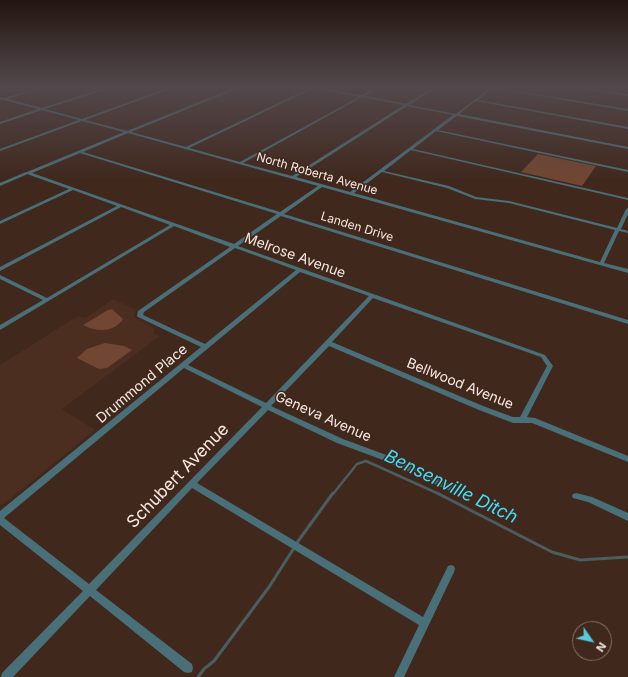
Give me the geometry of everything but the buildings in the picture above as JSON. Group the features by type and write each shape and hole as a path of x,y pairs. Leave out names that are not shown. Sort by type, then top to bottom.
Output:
{"street":[{"path":"0,123 13,119"},
{"name":"North Roberta Avenue","path":"76,119 628,272"},
{"path":"0,150 85,119"},
{"path":"0,185 161,119"},
{"path":"186,148 248,119"},
{"path":"240,163 321,119"},
{"path":"292,178 385,119"},
{"path":"350,194 450,119"},
{"path":"479,119 628,148"},
{"path":"577,119 628,128"},
{"path":"435,130 628,171"},
{"path":"409,149 628,199"},
{"name":"Landen Drive","path":"81,152 628,322"},
{"path":"382,170 448,187 475,198 509,202 628,232"},
{"name":"Melrose Avenue","path":"28,173 543,356 550,366 523,420"},
{"path":"205,347 140,316 141,311 320,186"},
{"path":"0,223 73,189"},
{"path":"0,269 120,206"},
{"path":"601,264 628,209"},
{"path":"0,328 173,225"},
{"name":"Drummond Place","path":"0,516 299,270"},
{"path":"0,277 47,300"},
{"name":"Schubert Avenue","path":"6,677 372,296"},
{"name":"Bellwood Avenue","path":"328,343 481,408 513,420 532,420 628,459"},
{"name":"Geneva Avenue","path":"184,365 340,441 386,458 453,489"},
{"path":"191,484 425,623"},
{"path":"576,496 589,499 628,517"},
{"path":"0,520 88,591 188,668"},
{"path":"399,677 451,569"}],"shaded area":[{"path":"538,154 596,166 582,186 521,172"},
{"path":"113,299 136,310 134,317 154,328 154,334 160,336 62,409 95,430 5,503 0,505 0,365 78,316 85,318"},
{"path":"112,309 123,319 115,327 99,330 83,325 108,310"},
{"path":"105,343 124,346 132,350 107,368 99,369 77,358 87,349"}],"waterway":[{"name":"Bensenville Ditch","path":"333,494 357,464 366,461 439,494"},
{"name":"Bensenville Ditch","path":"296,544 333,493"},
{"name":"Bensenville Ditch","path":"439,494 552,552 580,560 628,557"},
{"name":"Bensenville Ditch","path":"198,677 204,669 214,661 269,587 294,548"}]}
